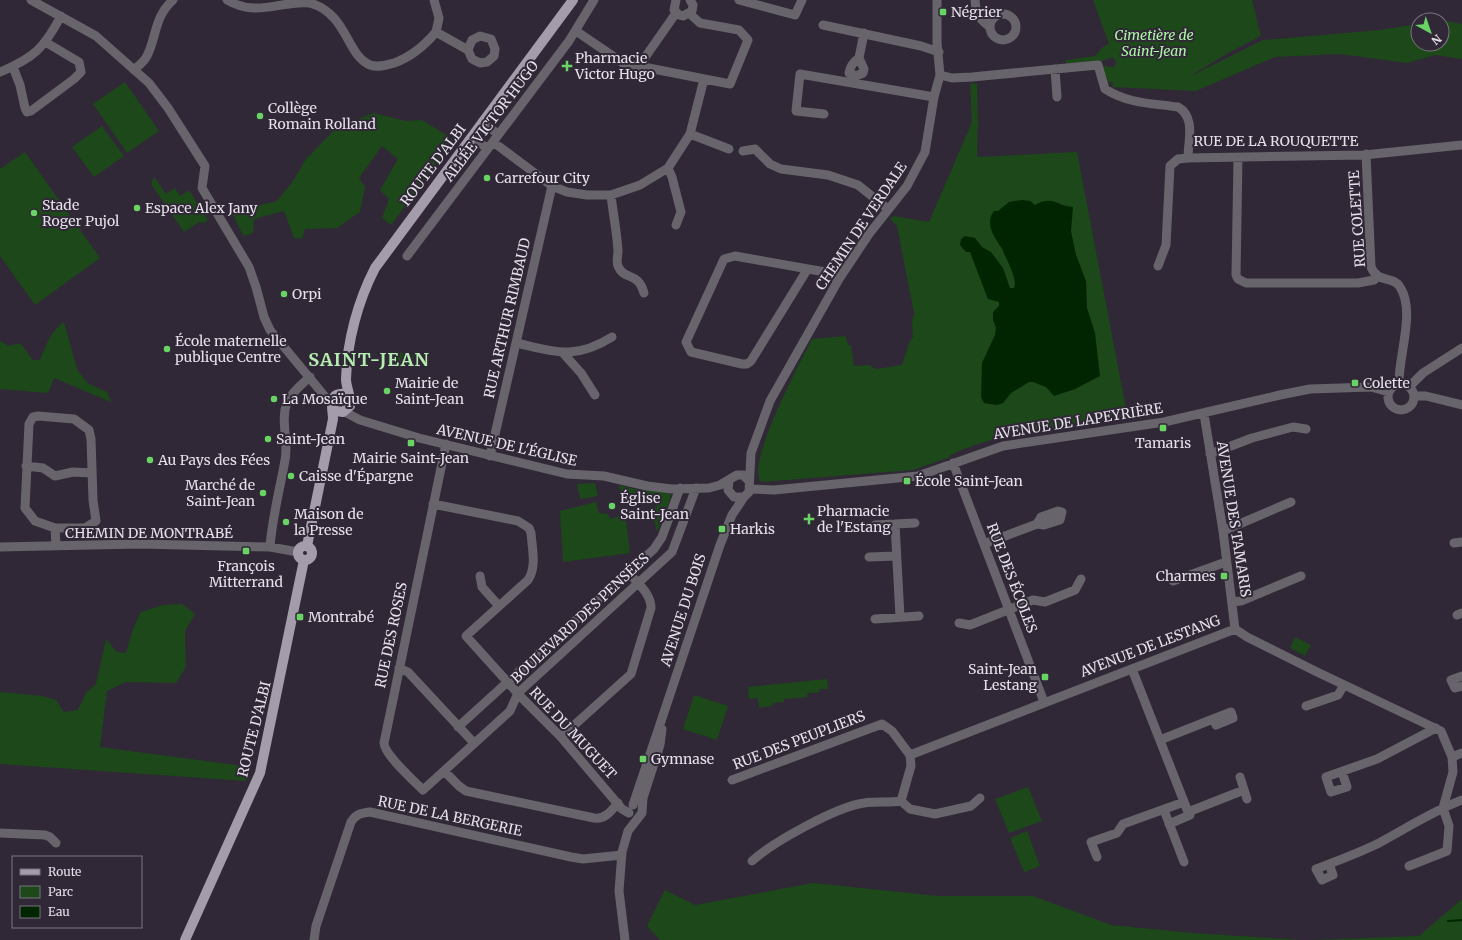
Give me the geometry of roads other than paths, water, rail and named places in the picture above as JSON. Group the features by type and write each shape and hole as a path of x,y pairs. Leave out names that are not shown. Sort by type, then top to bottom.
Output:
{"main road":[{"name":"ROUTE D'ALBI","path":"562,15 569,0"},
{"name":"ROUTE D'ALBI","path":"318,498 339,420 347,407 346,380 351,343 358,309 375,268 573,0"},
{"name":"ROUTE D'ALBI","path":"307,546 333,419 334,401 351,343"},
{"path":"344,394 347,407 336,411 334,401 344,394"},
{"path":"307,546 311,549 312,556 309,559 304,560 298,557 298,552 300,548 307,546"},
{"name":"ROUTE D'ALBI","path":"185,940 260,773 304,560"}],"street":[{"path":"30,0 96,36 155,90 203,162 206,171 202,188 249,267 264,317 270,330 317,386 321,387 334,401"},
{"path":"134,70 146,58 161,15 173,0"},
{"path":"227,0 247,8 301,1 322,8 336,20 358,54 371,65 377,66 398,62 409,56 419,49 436,32 439,18 434,0"},
{"name":"ALLÉE VICTOR HUGO","path":"407,256 576,31 594,0"},
{"path":"676,0 674,7 676,13 683,16 690,14 693,8 690,0"},
{"path":"739,0 795,15 802,0"},
{"name":"CHEMIN DE VERDALE","path":"737,475 751,453 770,401 839,280 866,239 913,176 924,152 934,97 940,75 937,0"},
{"path":"975,0 978,18 990,27"},
{"path":"639,66 676,13"},
{"path":"576,31 616,60 730,84 748,40 739,30 700,23 690,14"},
{"path":"0,72 13,67 30,57 46,43 61,16"},
{"path":"823,25 921,46 939,52"},
{"path":"436,32 468,50"},
{"path":"859,58 864,33"},
{"path":"13,67 20,85 25,108 27,112 31,111 74,79 81,72 79,62 46,43"},
{"name":"RUE DE LA ROUQUETTE","path":"940,75 959,78 1098,65 1105,89 1116,96 1126,100 1178,107 1184,110 1189,120 1188,158 1366,154 1462,145"},
{"path":"1055,69 1057,97"},
{"path":"824,114 796,111 800,74 934,97"},
{"path":"471,137 493,142 552,186 574,193 611,195 640,185 668,168 690,134 704,78"},
{"path":"482,122 493,142"},
{"path":"690,134 729,149"},
{"path":"743,151 755,149 770,164 781,169 828,175 858,185 888,209"},
{"name":"RUE COLETTE","path":"1366,154 1371,267 1377,276 1395,282 1400,286 1403,292 1406,324 1399,384"},
{"path":"1158,266 1166,245 1170,166 1178,159 1188,158"},
{"path":"1238,158 1236,275 1238,279 1246,283 1358,283 1374,280 1377,276"},
{"path":"668,168 672,177 680,212 676,225"},
{"name":"RUE ARTHUR RIMBAUD","path":"490,456 552,186"},
{"path":"611,195 618,250 617,265 622,273 637,279 642,284 644,293"},
{"path":"807,270 751,361 747,364 691,352 686,342 724,260 735,256 825,272 839,280"},
{"path":"516,343 563,353 596,346 612,337"},
{"path":"1409,387 1423,373 1462,348"},
{"path":"563,353 581,373 595,395"},
{"path":"270,547 278,491 286,459 284,427 287,404 293,394 310,377"},
{"path":"1399,384 1409,387 1414,396 1409,407 1398,410 1389,403 1389,392 1393,386 1399,384"},
{"name":"AVENUE DE LAPEYRIÈRE","path":"748,489 774,490 918,476 989,449 1121,429 1204,414 1280,394 1310,389 1371,387 1389,392"},
{"path":"1414,396 1426,396 1462,405"},
{"name":"AVENUE DE L'ÉGLISE","path":"347,407 360,420 372,424 419,438 567,474 604,476 647,486 709,488 731,494"},
{"name":"AVENUE DES TAMARIS","path":"1204,414 1223,531 1235,629"},
{"path":"35,416 74,419 89,430 91,438 91,473 96,521 85,528 55,528 35,521 26,511 24,503 30,421 35,416"},
{"path":"1210,454 1252,438 1293,426 1306,429"},
{"name":"RUE DES ROSES","path":"444,770 423,790 384,747 446,444"},
{"name":"CHEMIN DE VERDALE","path":"748,489 751,453"},
{"name":"RUE DES ÉCOLES","path":"953,463 1044,702"},
{"path":"26,466 43,468 55,476 73,472 91,473"},
{"path":"737,475 743,476 748,489 737,498 731,494 727,485 729,480 737,475"},
{"name":"AVENUE DE L'ÉGLISE","path":"709,488 729,480"},
{"name":"BOULEVARD DES PENSÉES","path":"458,727 658,544 680,488"},
{"name":"BOULEVARD DES PENSÉES","path":"444,770 510,710 518,693 672,552 696,488"},
{"name":"AVENUE DU BOIS","path":"628,831 632,809 711,569 732,515 748,489"},
{"name":"AVENUE DU BOIS","path":"731,494 732,515"},
{"path":"1223,531 1291,502"},
{"path":"433,504 518,521 529,528 532,533 532,575 499,606 482,587 480,576"},
{"path":"875,525 915,522"},
{"path":"895,524 900,617"},
{"path":"984,544 1037,524"},
{"path":"55,528 56,546"},
{"name":"CHEMIN DE MONTRABÉ","path":"0,547 131,544 270,547 298,552"},
{"path":"869,557 896,556"},
{"path":"1173,581 1226,562"},
{"path":"561,737 624,680 634,669 652,608 649,596 628,572"},
{"path":"1232,602 1241,601 1301,576"},
{"path":"959,623 970,625 1034,600 1045,602 1075,590 1081,579"},
{"name":"RUE DU MUGUET","path":"499,606 466,636 561,737 618,803 632,809 632,817 639,817 628,831"},
{"path":"875,619 918,616"},
{"name":"AVENUE DE LESTANG","path":"910,755 1235,629 1247,637 1344,685 1436,728"},
{"path":"399,668 408,672 474,743"},
{"path":"1132,669 1190,816 1169,824"},
{"path":"1462,676 1451,680 1454,688 1462,686"},
{"path":"1306,706 1338,696 1344,685"},
{"path":"1160,740 1214,719"},
{"name":"RUE DES PEUPLIERS","path":"732,780 882,724 892,731 910,755"},
{"path":"1342,772 1377,760 1436,728 1441,731 1458,771 1443,808 1449,826 1447,851 1409,866"},
{"path":"1452,757 1462,753"},
{"path":"901,801 912,766 910,755"},
{"path":"444,770 459,786 466,791 598,819 606,815 618,803"},
{"path":"1240,777 1247,799"},
{"path":"1188,812 1244,790"},
{"path":"901,801 910,809 935,814 971,806 980,798"},
{"path":"1329,864 1377,844 1443,808 1462,800"},
{"path":"752,861 765,850 850,806 876,802 889,803 901,801"},
{"path":"1097,856 1091,842 1117,833 1123,824 1184,802"},
{"path":"1164,810 1184,862"},
{"name":"RUE DE LA BERGERIE","path":"314,940 316,926 351,822 361,813 370,812 583,859 622,853"},
{"path":"625,940 620,891 622,853 628,831"},
{"path":"0,833 45,835 50,837 56,843"}],"water":[{"path":"1022,200 1030,201 1035,205 1041,202 1050,201 1073,207 1071,231 1076,255 1086,281 1087,308 1095,333 1100,376 1075,389 1054,396 1046,387 1029,382 1011,393 1003,403 997,405 984,403 981,397 982,363 995,335 996,328 993,320 993,312 999,306 999,302 988,299 970,252 966,252 960,245 961,239 965,236 975,238 982,247 991,252 1003,268 1010,288 1014,288 1015,280 1012,270 992,231 990,221 994,211 998,211 1009,202"}],"waterway":[{"path":"1448,921 1462,920"}],"place":[{"name":"Négrier","path":"943,12"},
{"name":"Pharmacie Victor Hugo","path":"567,66"},
{"name":"Collège Romain Rolland","path":"260,116"},
{"name":"Carrefour City","path":"487,178"},
{"name":"Espace Alex Jany","path":"137,208"},
{"name":"Stade Roger Pujol","path":"34,213"},
{"name":"Orpi","path":"284,294"},
{"name":"École maternelle publique Centre","path":"167,349"},
{"name":"Colette","path":"1355,383"},
{"name":"Mairie de Saint-Jean","path":"387,391"},
{"name":"La Mosaïque","path":"274,399"},
{"name":"Tamaris","path":"1163,428"},
{"name":"Saint-Jean","path":"268,439"},
{"name":"Mairie Saint-Jean","path":"411,443"},
{"name":"Au Pays des Fées","path":"150,460"},
{"name":"Caisse d'Épargne","path":"291,476"},
{"name":"École Saint-Jean","path":"907,481"},
{"name":"Marché de Saint-Jean","path":"263,493"},
{"name":"Église Saint-Jean","path":"612,506"},
{"name":"Pharmacie de l'Estang","path":"809,519"},
{"name":"Maison de la Presse","path":"286,522"},
{"name":"Harkis","path":"722,529"},
{"name":"François Mitterrand","path":"246,551"},
{"name":"Charmes","path":"1224,576"},
{"name":"Montrabé","path":"300,617"},
{"name":"Saint-Jean Lestang","path":"1045,677"},
{"name":"Gymnase","path":"643,759"}],"district":[{"name":"SAINT-JEAN","path":"369,359"}],"park label":[{"name":"Cimetière de Saint-Jean","path":"1154,44"}]}
